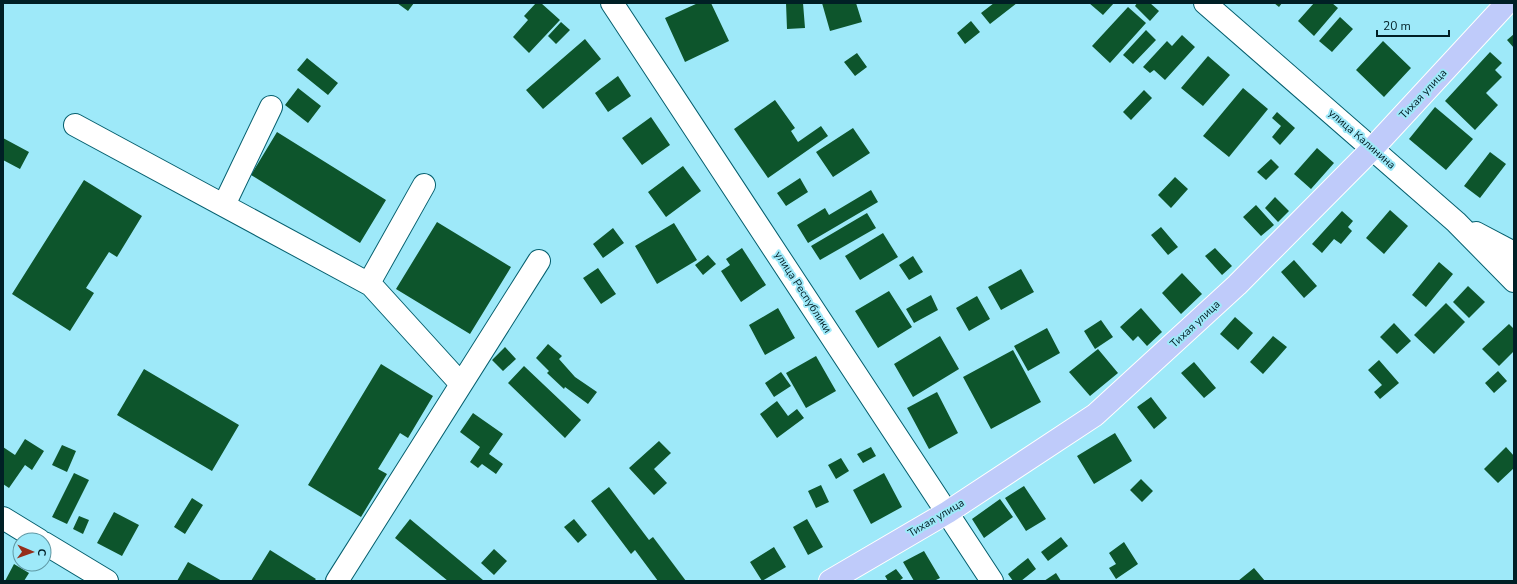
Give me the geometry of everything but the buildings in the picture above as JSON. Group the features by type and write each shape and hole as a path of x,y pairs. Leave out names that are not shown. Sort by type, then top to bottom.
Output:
{"main road":[{"name":"Тихая улица","path":"830,581 948,512 1095,415 1237,285 1372,148 1507,3"}],"street":[{"name":"улица Республики","path":"612,3 992,581"},
{"name":"улица Калинина","path":"1205,3 1456,222 1514,281"},
{"path":"224,205 271,107"},
{"path":"75,125 369,283 460,384"},
{"path":"369,283 424,185"},
{"path":"1456,222 1514,253"},
{"path":"337,581 460,384 539,262"},
{"path":"3,518 26,532"},
{"path":"52,548 107,581"}]}
